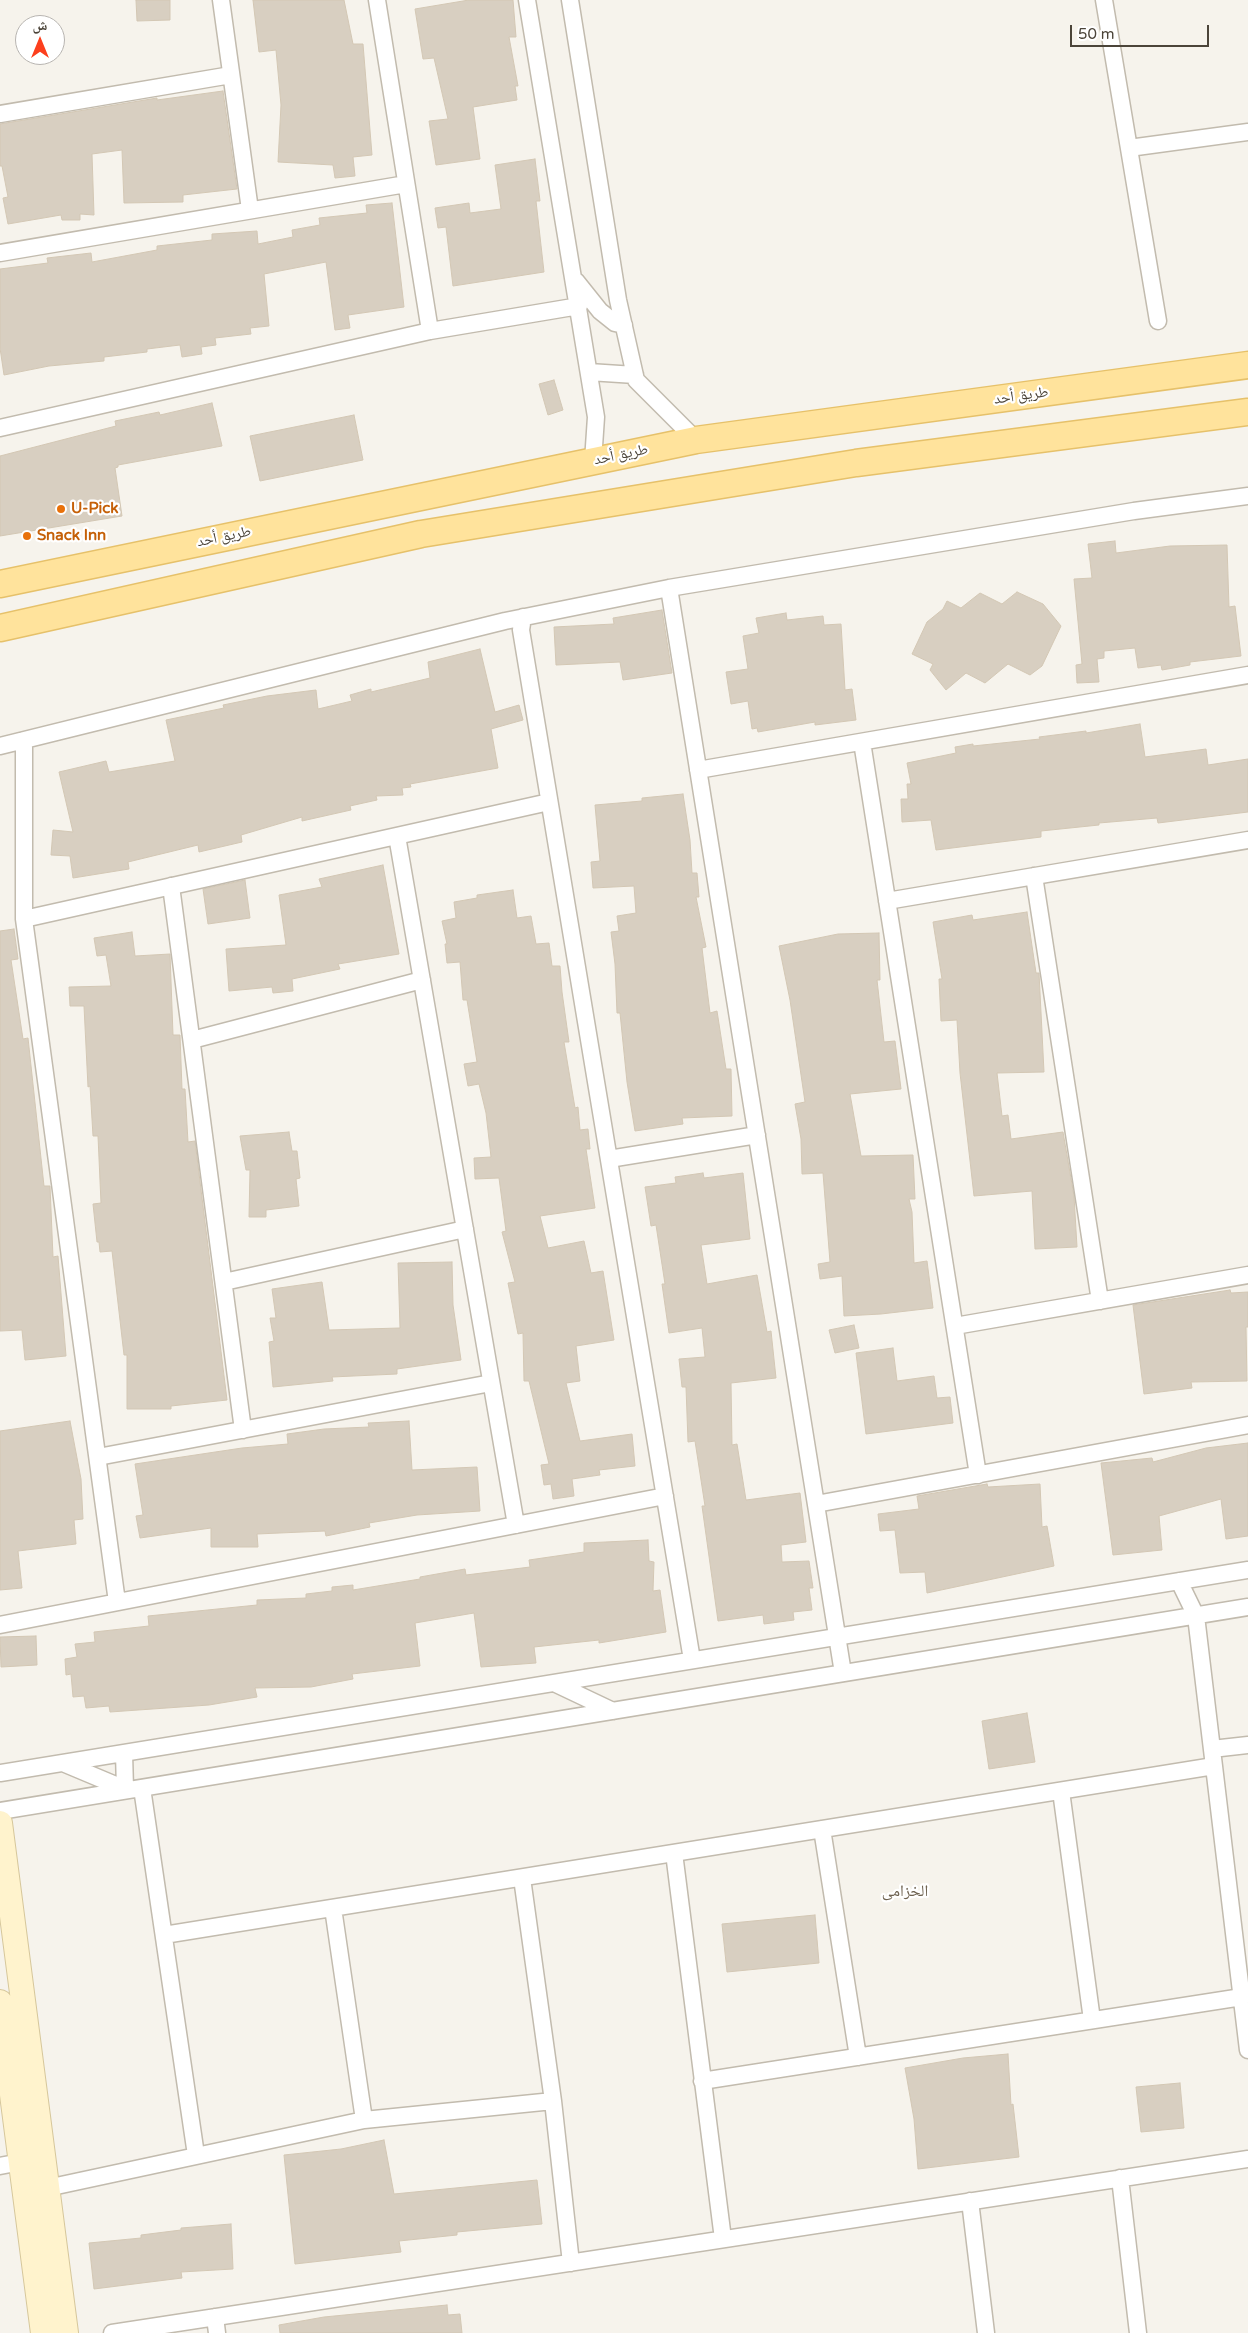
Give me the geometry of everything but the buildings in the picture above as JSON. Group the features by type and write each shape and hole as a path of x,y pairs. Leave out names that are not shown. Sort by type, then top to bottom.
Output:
{"main road":[{"name":"طريق أحد","path":"0,584 696,440 1248,365"},
{"path":"0,628 421,534 856,464 1248,412"}],"street":[{"path":"221,0 250,210"},
{"path":"376,0 430,331"},
{"path":"527,0 596,417 592,461"},
{"path":"570,0 618,300 636,380 696,440"},
{"path":"1104,0 1158,321"},
{"path":"0,114 231,75"},
{"path":"1129,148 1248,132"},
{"path":"0,253 406,184"},
{"path":"574,279 600,311 615,323 624,325"},
{"path":"0,428 430,331 579,306"},
{"path":"589,372 635,375"},
{"path":"0,746 523,617 669,588 1134,512 1248,496"},
{"path":"669,588 843,1673"},
{"path":"523,617 521,630 692,1660"},
{"path":"698,770 1248,675"},
{"path":"24,740 24,918 118,1602"},
{"path":"862,742 978,1474"},
{"path":"24,918 549,802"},
{"path":"397,836 516,1525"},
{"path":"887,901 1248,840"},
{"path":"1034,876 1100,1301"},
{"path":"171,886 244,1430"},
{"path":"192,1040 422,980"},
{"path":"609,1159 757,1135"},
{"path":"224,1282 465,1229"},
{"path":"955,1326 1248,1275"},
{"path":"98,1457 491,1383"},
{"path":"816,1504 1248,1425"},
{"path":"0,1625 664,1496"},
{"path":"0,1773 1248,1570"},
{"path":"1180,1581 1196,1616 1248,2050"},
{"path":"0,1811 1248,1607"},
{"path":"554,1683 613,1711"},
{"path":"1212,1749 1248,1745"},
{"path":"63,1763 125,1788 124,1753"},
{"path":"164,1935 1214,1766"},
{"path":"142,1788 196,2155"},
{"path":"1061,1791 1092,2020"},
{"path":"0,1823 66,2333"},
{"path":"822,1829 858,2057"},
{"path":"674,1853 723,2239"},
{"path":"522,1878 553,2101 571,2263"},
{"path":"333,1908 364,2120"},
{"path":"702,2081 1242,1997"},
{"path":"1,2012 10,2164 43,2333"},
{"path":"48,2188 364,2120 553,2101"},
{"path":"112,2333 216,2325 571,2263 1248,2159"},
{"path":"1120,2178 1138,2333"},
{"path":"970,2201 986,2333"}],"place":[{"name":"U-Pick","path":"61,509"},
{"name":"Snack Inn","path":"27,536"}],"district":[{"name":"الخزامى","path":"905,1892"}]}
